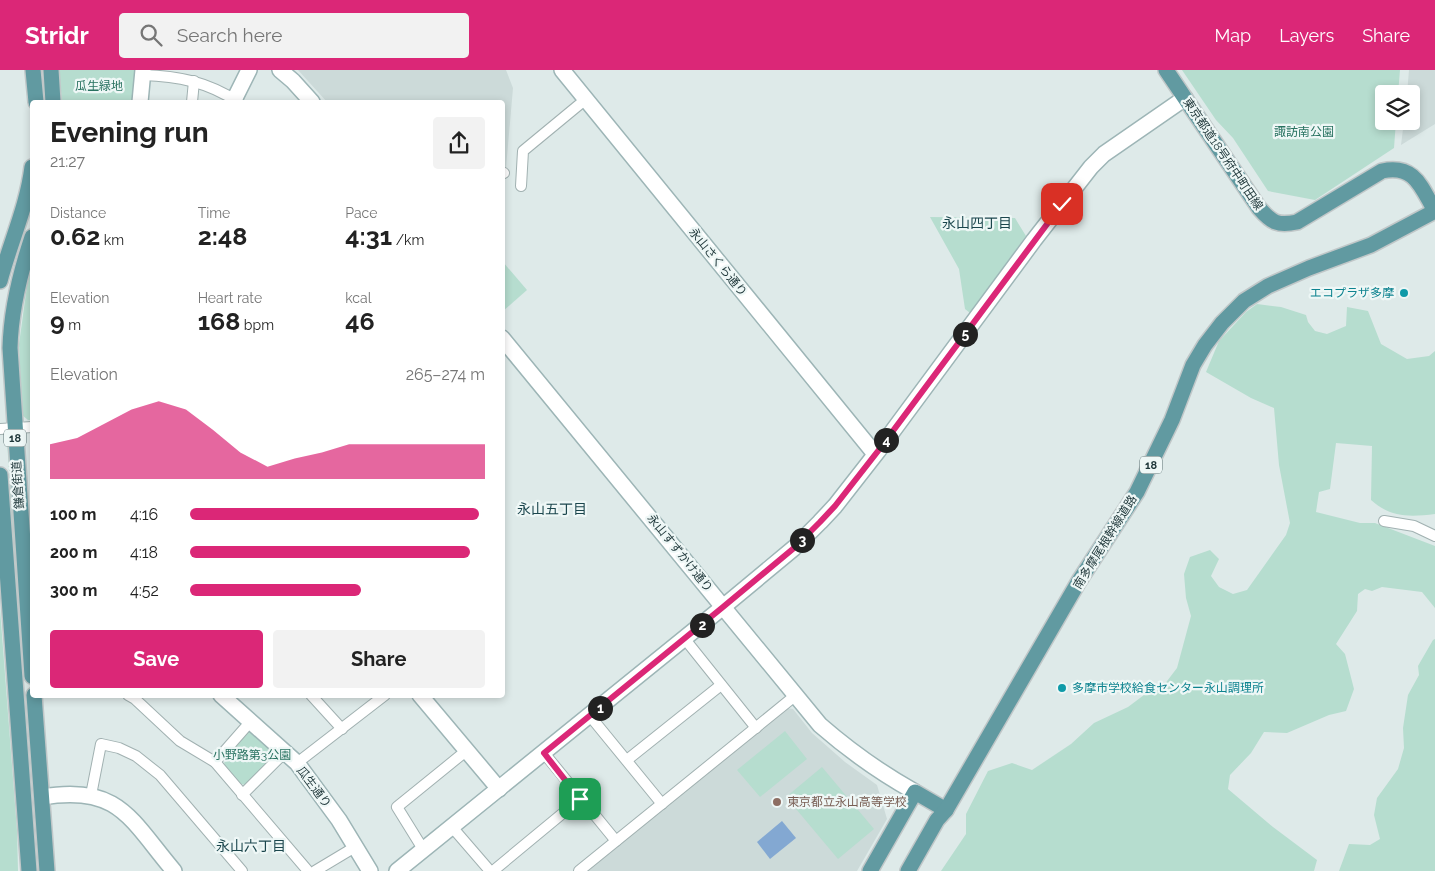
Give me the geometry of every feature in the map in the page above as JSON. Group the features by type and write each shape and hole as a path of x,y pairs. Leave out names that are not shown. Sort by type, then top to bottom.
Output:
{"main road":[{"path":"33,70 36,100"},
{"path":"51,70 53,100"},
{"name":"東京都道18号府中町田線","path":"1166,70 1259,208 1267,217 1276,222 1284,224 1297,222 1382,171 1392,169 1401,169 1410,173 1418,181 1435,211"},
{"path":"0,281 23,211 30,182"},
{"name":"南多摩尾根幹線道路","path":"908,871 937,820 946,810 1080,581 1140,486 1172,420 1193,365 1210,337 1235,309 1268,286 1309,268 1377,243 1435,211"},
{"name":"鎌倉街道","path":"30,244 17,286 10,328 7,429 30,632"},
{"name":"鎌倉街道","path":"0,475 29,871"},
{"path":"34,698 47,871"},
{"path":"870,871 915,792 946,810"},
{"name":"南多摩尾根幹線道路","path":"916,871 942,823 946,810"}],"street":[{"path":"236,100 249,70"},
{"path":"280,70 310,100"},
{"name":"永山さくら通り","path":"562,70 875,454"},
{"path":"140,100 143,72 194,81 211,87 234,100"},
{"path":"192,100 194,81"},
{"path":"397,871 590,716 794,548 835,506 1090,167 1104,154 1185,98"},
{"path":"521,186 523,151 586,100"},
{"name":"永山すずかけ通り","path":"505,342 820,725 851,752 915,792"},
{"path":"7,429 30,427"},
{"path":"1384,521 1414,526 1435,536"},
{"path":"684,638 756,728"},
{"path":"12,643 30,641"},
{"path":"627,760 721,685"},
{"path":"579,871 796,695"},
{"path":"133,698 180,741 215,762 308,871"},
{"name":"瓜生通り","path":"224,698 297,763 326,801 370,871"},
{"path":"315,698 342,729"},
{"path":"297,763 381,698"},
{"path":"422,698 499,789"},
{"path":"590,716 662,804"},
{"path":"215,762 251,721"},
{"path":"91,795 102,744 119,748 136,756 160,775 242,871"},
{"path":"423,849 396,807 466,751"},
{"path":"242,794 285,752"},
{"path":"544,753 616,841"},
{"path":"42,797 72,794 91,795 106,800 119,808 174,871"},
{"path":"452,827 492,871 580,799"},
{"path":"315,871 355,846"}],"shaded area":[{"path":"298,70 506,70 513,88 506,168 505,100 325,100"},
{"path":"1409,70 1435,70 1435,124 1401,145 1403,130 1420,130 1420,85 1408,85"},
{"name":"東京都立永山高等学校","path":"786,708 793,709 812,733 845,762 877,785 887,819 857,871 588,871"}],"green space":[{"name":"瓜生緑地","path":"59,70 138,70 135,100 62,100"},
{"name":"諏訪南公園","path":"1182,70 1400,70 1399,85 1375,85 1375,130 1395,130 1394,148 1315,200 1268,191 1233,138 1216,120"},
{"path":"930,217 1015,218 1026,236 970,313 965,309 959,269"},
{"path":"505,264 527,290 505,309"},
{"path":"30,274 30,420 22,415 19,344"},
{"path":"1257,304 1281,307 1306,315 1308,322 1315,331 1327,334 1346,326 1347,307 1368,311 1381,344 1407,359 1429,356 1435,351 1435,514 1401,515 1378,506 1371,500 1372,446 1336,443 1330,489 1319,492 1316,512 1360,523 1375,523 1435,546 1435,608 1422,592 1382,587 1372,591 1365,589 1358,594 1357,611 1336,644 1345,654 1354,689 1346,711 1329,715 1287,733 1264,732 1251,753 1230,775 1228,789 1273,827 1317,860 1314,871 941,871 966,834 966,814 988,771 1012,763 1032,770 1071,744 1094,723 1128,707 1144,695 1161,689 1177,668 1191,616 1186,598 1184,574 1190,557 1210,550 1219,559 1211,576 1219,587 1233,594 1247,590 1286,535 1290,523 1279,465 1274,408 1251,398 1206,372 1219,341 1246,312"},
{"path":"7,442 10,442 23,619 15,620 8,511 10,485"},
{"path":"0,609 17,831 18,871 0,871"},
{"path":"1435,639 1435,871 1339,871 1349,844 1370,845 1380,839 1374,815 1377,798 1398,769 1404,748 1403,728 1408,695 1419,675 1418,666"},
{"path":"785,731 807,759 760,797 737,770"},
{"name":"小野路第3公園","path":"248,732 253,732 274,751 274,758 247,785 240,784 224,765 225,759"},
{"path":"822,767 874,829 838,859 786,797"}],"water":[{"path":"782,821 796,838 770,859 757,842"}],"place":[{"name":"エコプラザ多摩","path":"1404,293"},
{"name":"多摩市学校給食センター永山調理所","path":"1062,688"},
{"name":"東京都立永山高等学校","path":"777,802"}],"district":[{"name":"永山四丁目","path":"977,223"},
{"name":"永山五丁目","path":"552,509"},
{"name":"永山六丁目","path":"251,846"}],"route":[{"path":"580,799 544,753 794,548 820,522 878,451 1062,204"}]}
